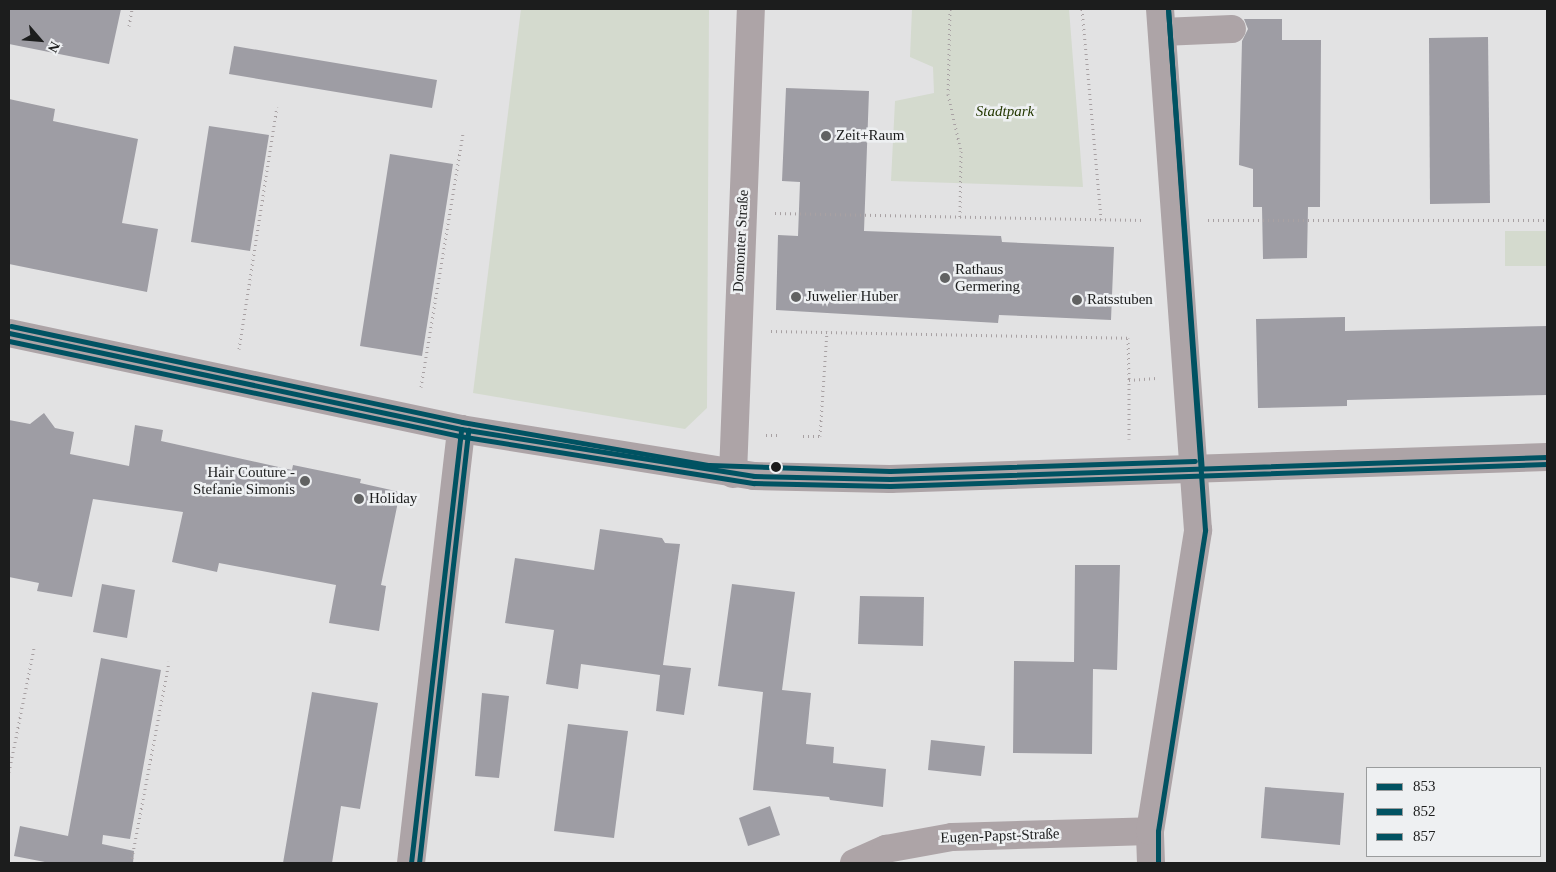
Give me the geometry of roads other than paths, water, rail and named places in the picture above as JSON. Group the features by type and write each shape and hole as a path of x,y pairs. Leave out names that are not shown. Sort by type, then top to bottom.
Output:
{"street":[{"path":"1151,863 1150,832 1198,552 1195,468 1186,377 1178,220 1161,21 1232,29"},
{"name":"Domonter Straße","path":"733,474 742,212 757,25"},
{"path":"9,334 461,430 733,474 890,479 1128,469 1547,457"},
{"path":"411,863 461,430"},
{"name":"Eugen-Papst-Straße","path":"854,863 886,849 952,837 1150,832"}],"place":[{"name":"Zeit+Raum","path":"826,136"},
{"name":"Rathaus Germering","path":"945,278"},
{"name":"Juwelier Huber","path":"796,297"},
{"name":"Ratsstuben","path":"1077,300"},
{"name":"Hair Couture - Stefanie Simonis","path":"305,481"},
{"name":"Holiday","path":"359,499"}],"park label":[{"name":"Stadtpark","path":"1005,112"}]}
